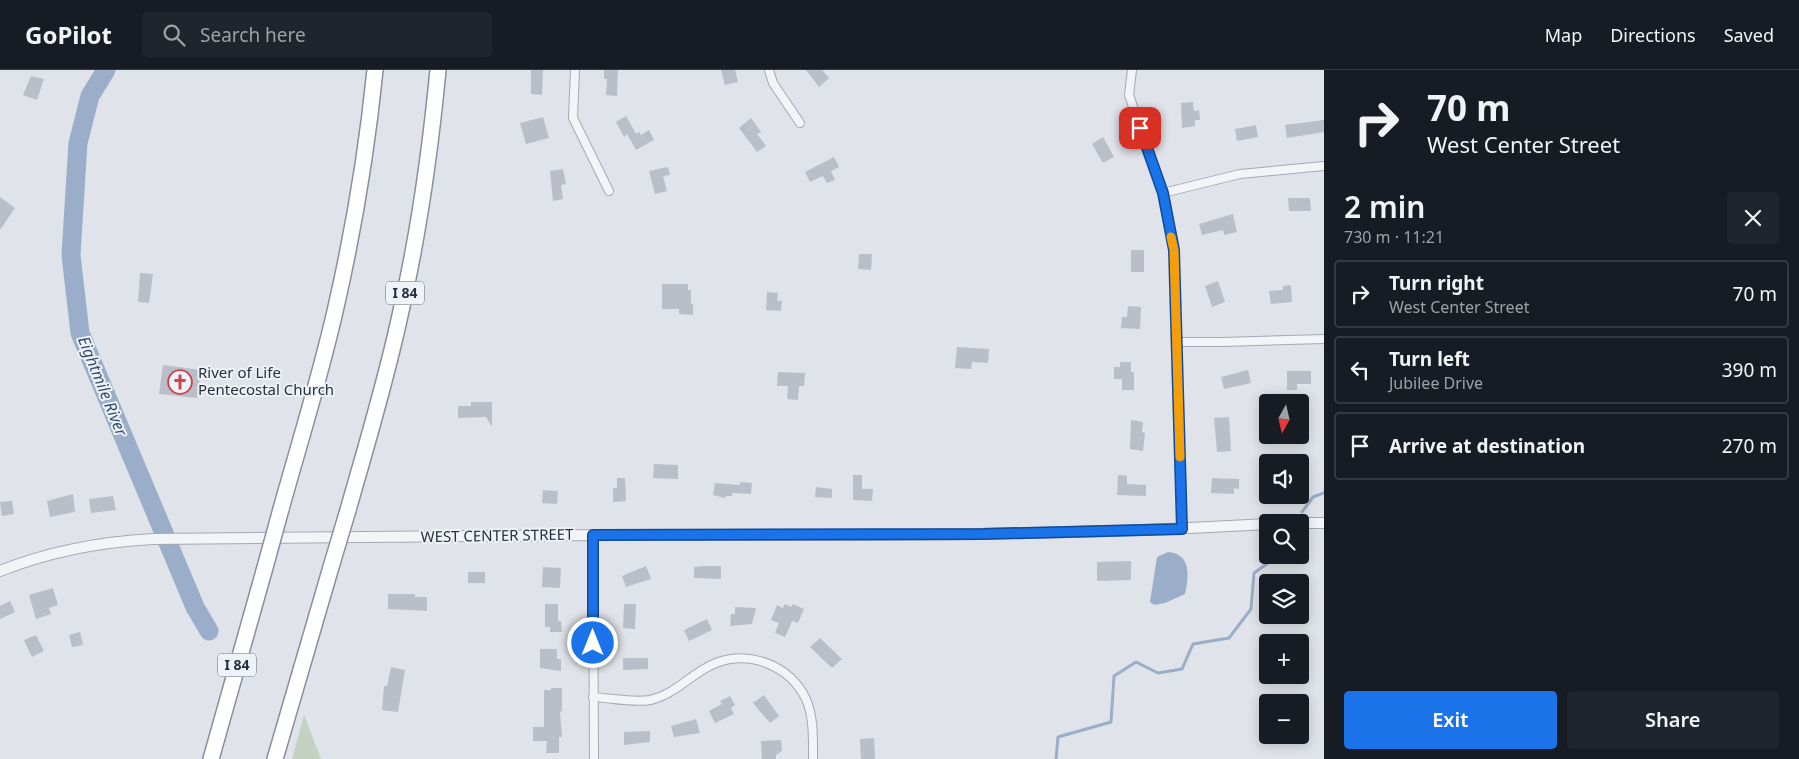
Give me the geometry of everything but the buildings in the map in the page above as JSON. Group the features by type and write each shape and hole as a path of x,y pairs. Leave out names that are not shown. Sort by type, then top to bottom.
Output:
{"highway":[{"name":"I 84","path":"211,759 322,363 347,259 366,151 375,70"},
{"name":"I 84","path":"275,759 386,376 411,268 429,159 438,70"}],"street":[{"path":"575,70 572,118 609,191"},
{"path":"769,70 773,83 800,123"},
{"path":"1132,70 1129,95 1163,193 1174,250 1182,529"},
{"path":"1163,193 1240,174 1324,166"},
{"path":"1177,342 1324,339"},
{"path":"1309,523 1324,523"},
{"name":"WEST CENTER STREET","path":"0,571 60,551 92,544 180,539 973,534 1182,529 1259,525"},
{"path":"593,535 594,759"},
{"path":"594,697 649,700 670,694 716,663 741,658 769,662 792,678 806,699 813,728 813,759"}],"green space":[{"path":"304,715 321,759 292,759"}],"water":[{"path":"1168,552 1181,557 1185,561 1187,580 1185,594 1165,603 1154,605 1150,602 1157,557"}],"waterway":[{"name":"Eightmile River","path":"106,70 90,96 78,143 71,255 80,333 195,607 209,631"},
{"path":"1302,512 1313,497 1324,493"},
{"path":"1056,759 1058,737 1111,722 1114,676 1136,662 1158,673 1182,669 1193,644 1229,638 1251,609 1254,573 1266,564"}],"slow traffic":[{"path":"1171,237 1174,250 1180,457"}],"place":[{"name":"River of Life Pentecostal Church","path":"180,382"}],"route":[{"path":"593,643 593,535 983,534 1182,529 1174,250 1163,193 1140,128"}]}
